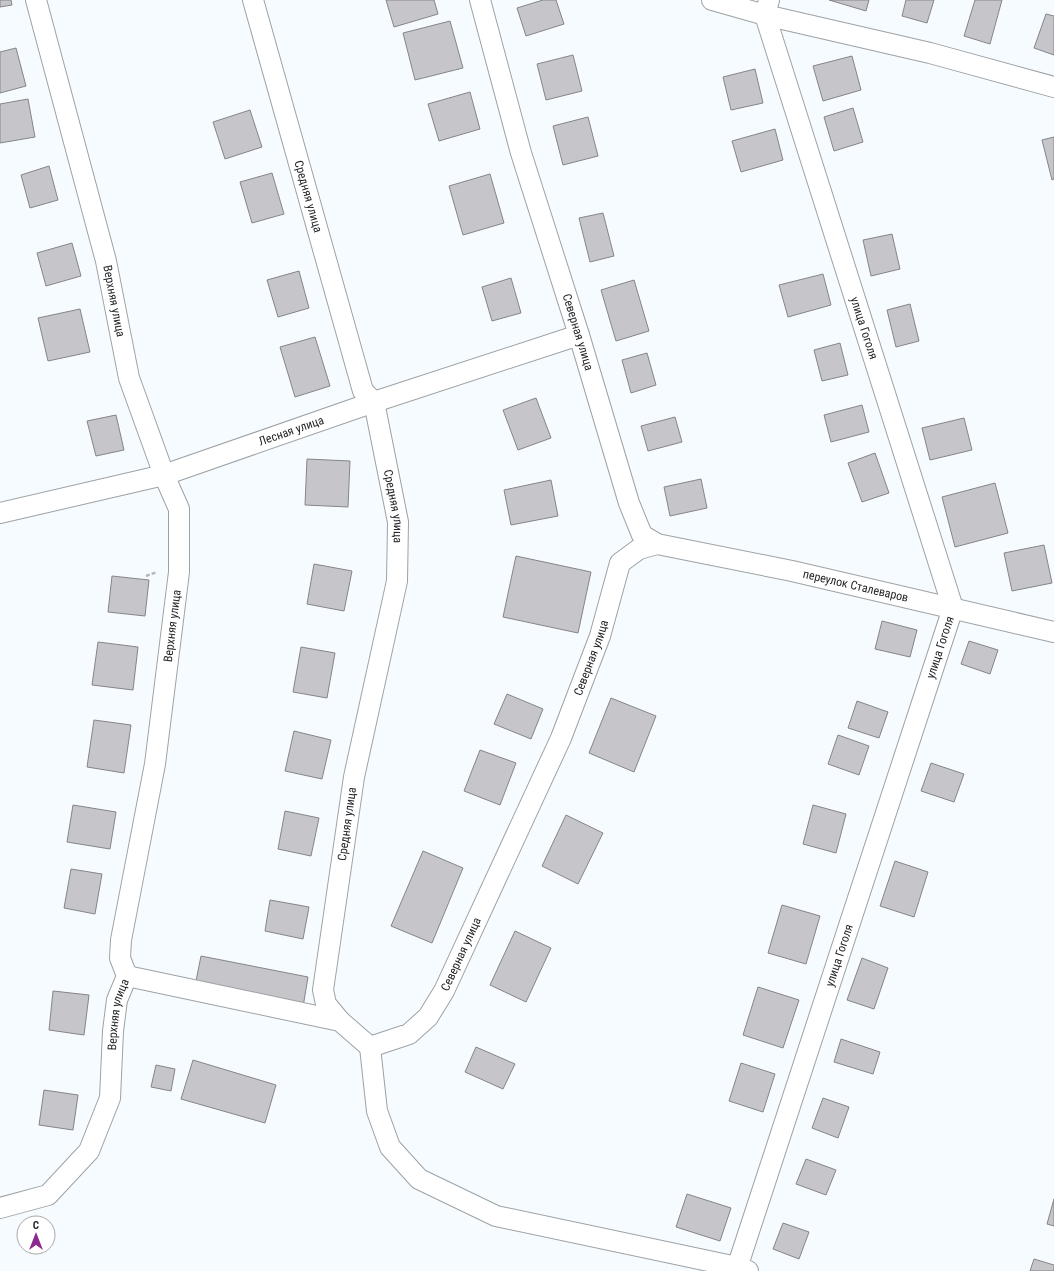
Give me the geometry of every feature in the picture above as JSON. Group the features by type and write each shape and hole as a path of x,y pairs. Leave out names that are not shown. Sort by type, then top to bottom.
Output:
{"street":[{"name":"Верхняя улица","path":"0,1208 48,1195 89,1151 110,1098 113,1031 117,1000 127,976 120,958 121,940 155,764 179,572 179,509 164,475 129,378 106,261 36,0"},
{"name":"Средняя улица","path":"253,0 363,391 374,402 398,522 397,581 354,777 323,990 326,1004 340,1021"},
{"name":"Северная улица","path":"480,0 521,153 579,335 629,503 642,535 657,544"},
{"path":"712,0 767,8 1054,87"},
{"name":"улица Гоголя","path":"740,1270 953,608 767,8"},
{"name":"Лесная улица","path":"0,513 164,475 374,402 579,335"},
{"name":"Северная улица","path":"370,1047 409,1034 428,1017 444,991 562,738 600,636 620,563 639,549 657,544"},
{"name":"переулок Сталеваров","path":"657,544 792,571 1054,632"},
{"path":"127,976 340,1021 370,1047 377,1111 390,1147 419,1179 496,1216 740,1270"}],"path":[{"path":"146,576 159,572"}],"building":[{"path":"0,0 11,0 12,5 0,7"},
{"path":"386,0 434,0 438,14 394,27"},
{"path":"543,0 556,0 564,24 526,36 517,8"},
{"path":"829,0 869,0 866,11"},
{"path":"906,0 934,0 927,23 902,16"},
{"path":"975,0 1002,0 990,44 964,36"},
{"path":"1046,14 1054,16 1054,55 1034,48"},
{"path":"450,21 463,68 415,80 403,33"},
{"path":"16,48 26,86 0,93 0,52"},
{"path":"573,55 582,91 546,100 537,64"},
{"path":"852,56 861,90 823,101 813,66"},
{"path":"755,69 763,103 731,110 723,77"},
{"path":"470,92 480,129 439,141 428,104"},
{"path":"28,99 35,137 0,143 0,104"},
{"path":"853,108 863,142 834,151 824,117"},
{"path":"250,110 262,147 225,159 213,122"},
{"path":"588,117 598,156 563,165 553,126"},
{"path":"775,129 783,160 741,172 732,141"},
{"path":"1054,137 1054,179 1052,180 1042,140"},
{"path":"49,166 58,200 30,208 21,175"},
{"path":"272,173 284,214 252,223 240,182"},
{"path":"490,174 504,223 463,235 449,186"},
{"path":"603,213 614,256 590,262 579,218"},
{"path":"892,234 900,269 871,276 863,240"},
{"path":"72,243 81,276 46,286 37,253"},
{"path":"299,271 309,308 278,317 267,280"},
{"path":"823,274 831,305 788,317 779,285"},
{"path":"511,278 521,313 492,321 482,287"},
{"path":"634,280 649,331 616,341 601,290"},
{"path":"910,304 919,341 896,347 887,310"},
{"path":"80,309 90,352 48,361 38,318"},
{"path":"315,337 330,386 295,397 280,347"},
{"path":"840,343 848,375 822,381 814,350"},
{"path":"647,353 656,385 631,393 622,360"},
{"path":"536,398 551,438 518,450 503,410"},
{"path":"862,405 869,432 831,442 824,415"},
{"path":"116,415 124,450 96,456 87,421"},
{"path":"675,417 682,442 648,451 641,426"},
{"path":"964,418 972,450 930,460 922,428"},
{"path":"875,453 889,493 862,502 848,463"},
{"path":"307,459 350,461 348,507 305,505"},
{"path":"701,479 707,508 670,516 664,487"},
{"path":"551,480 558,516 511,525 504,490"},
{"path":"995,483 1008,533 955,547 942,497"},
{"path":"1044,545 1052,583 1012,591 1004,553"},
{"path":"516,556 591,572 578,633 503,617"},
{"path":"314,564 352,571 344,611 307,604"},
{"path":"112,576 149,580 145,616 108,612"},
{"path":"882,621 917,630 910,657 875,649"},
{"path":"969,641 998,650 990,674 961,664"},
{"path":"98,642 138,647 133,690 92,685"},
{"path":"301,647 335,653 327,698 293,692"},
{"path":"507,694 543,709 531,739 494,724"},
{"path":"611,698 656,716 634,772 589,753"},
{"path":"857,701 888,712 879,738 848,728"},
{"path":"94,720 131,725 124,773 87,767"},
{"path":"294,731 331,740 322,779 285,771"},
{"path":"838,735 869,746 859,775 828,764"},
{"path":"480,750 516,763 500,805 464,791"},
{"path":"931,763 964,774 954,802 921,791"},
{"path":"73,805 116,812 110,849 67,842"},
{"path":"813,805 846,814 836,853 803,844"},
{"path":"285,811 319,818 311,856 278,849"},
{"path":"566,815 603,833 578,884 542,866"},
{"path":"423,851 463,868 432,943 391,926"},
{"path":"895,861 928,872 914,917 880,906"},
{"path":"71,869 102,874 95,914 64,908"},
{"path":"270,900 309,907 303,939 265,931"},
{"path":"782,905 820,916 806,964 768,953"},
{"path":"515,931 551,948 526,1002 490,985"},
{"path":"201,956 308,977 303,1007 195,986"},
{"path":"862,958 888,968 874,1009 847,1000"},
{"path":"758,987 799,1000 783,1048 743,1035"},
{"path":"53,991 89,995 84,1035 49,1030"},
{"path":"841,1039 880,1052 873,1074 834,1062"},
{"path":"476,1047 515,1064 503,1089 465,1072"},
{"path":"193,1060 276,1085 265,1123 181,1099"},
{"path":"741,1063 775,1074 763,1112 729,1101"},
{"path":"156,1065 175,1069 171,1091 151,1087"},
{"path":"44,1090 78,1095 73,1130 39,1125"},
{"path":"823,1098 849,1107 838,1138 812,1128"},
{"path":"806,1159 836,1170 826,1195 796,1184"},
{"path":"687,1194 731,1208 720,1241 676,1227"},
{"path":"1054,1199 1054,1226 1047,1224"},
{"path":"783,1223 809,1232 799,1259 773,1249"},
{"path":"1034,1259 1054,1265 1054,1271 1030,1271"}]}
